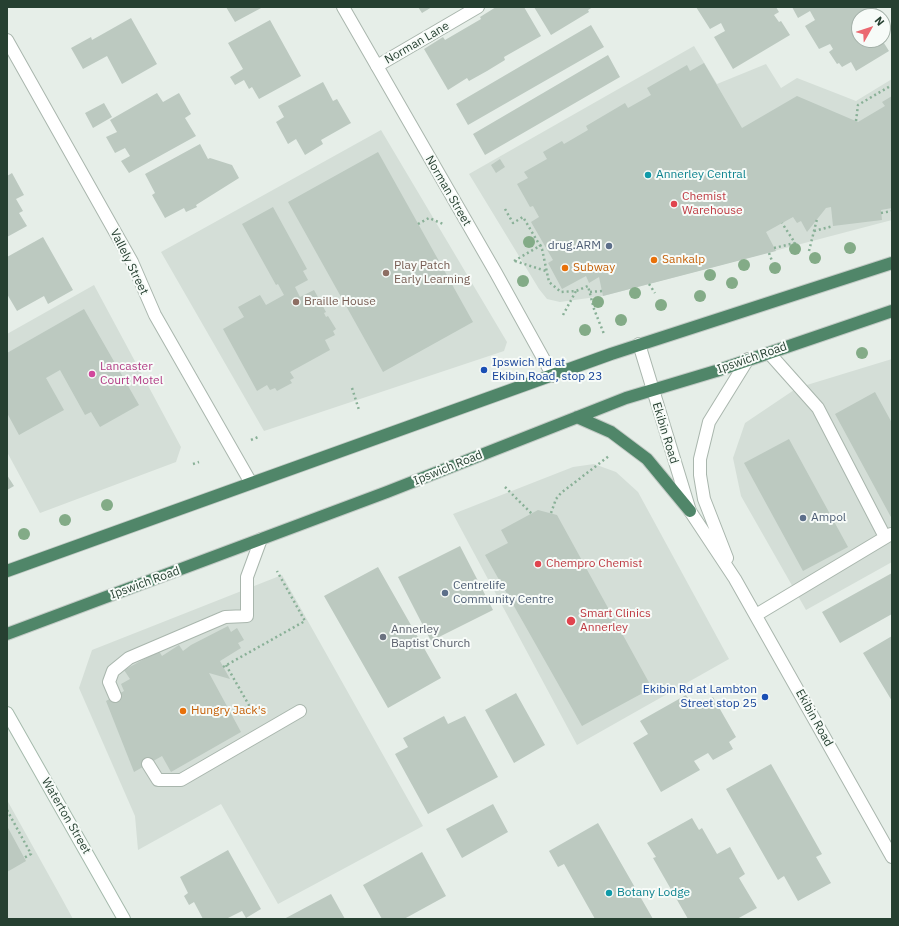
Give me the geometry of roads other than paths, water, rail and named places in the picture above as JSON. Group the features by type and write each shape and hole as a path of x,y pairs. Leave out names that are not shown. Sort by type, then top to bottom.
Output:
{"highway":[{"path":"7,571 639,344 892,263"},
{"name":"Ipswich Road","path":"7,634 261,540 652,389 769,353 892,311"},
{"path":"577,417 611,432 647,458 690,511"}],"street":[{"name":"Norman Street","path":"343,7 496,273 552,376"},
{"name":"Norman Lane","path":"377,66 478,7"},
{"name":"Vallely Street","path":"7,40 132,262 155,315 251,483"},
{"name":"Ekibin Road","path":"639,344 690,511 735,579 892,857"},
{"path":"756,615 888,535 818,408 769,353"},
{"name":"Ekibin Road","path":"735,579 704,500 700,475 700,459 702,444 709,422 748,359"},
{"path":"115,696 109,682 113,671 129,658 225,617 247,616 246,577 261,540"},
{"path":"148,764 158,780 181,780 300,711"},
{"name":"Waterton Street","path":"7,713 124,919"}],"place":[{"name":"Annerley Central","path":"648,175"},
{"name":"Chemist Warehouse","path":"674,204"},
{"name":"drug.ARM","path":"609,246"},
{"name":"Sankalp","path":"654,260"},
{"name":"Subway","path":"565,268"},
{"name":"Play Patch Early Learning","path":"386,273"},
{"name":"Braille House","path":"296,302"},
{"name":"Ipswich Rd at Ekibin Road, stop 23","path":"484,370"},
{"name":"Lancaster Court Motel","path":"92,374"},
{"name":"Ampol","path":"803,518"},
{"name":"Chempro Chemist","path":"538,564"},
{"name":"Centrelife Community Centre","path":"445,593"},
{"name":"Smart Clinics Annerley","path":"571,621"},
{"name":"Annerley Baptist Church","path":"383,637"},
{"name":"Ekibin Rd at Lambton Street stop 25","path":"765,697"},
{"name":"Hungry Jack's","path":"183,711"},
{"name":"Botany Lodge","path":"609,893"}]}
